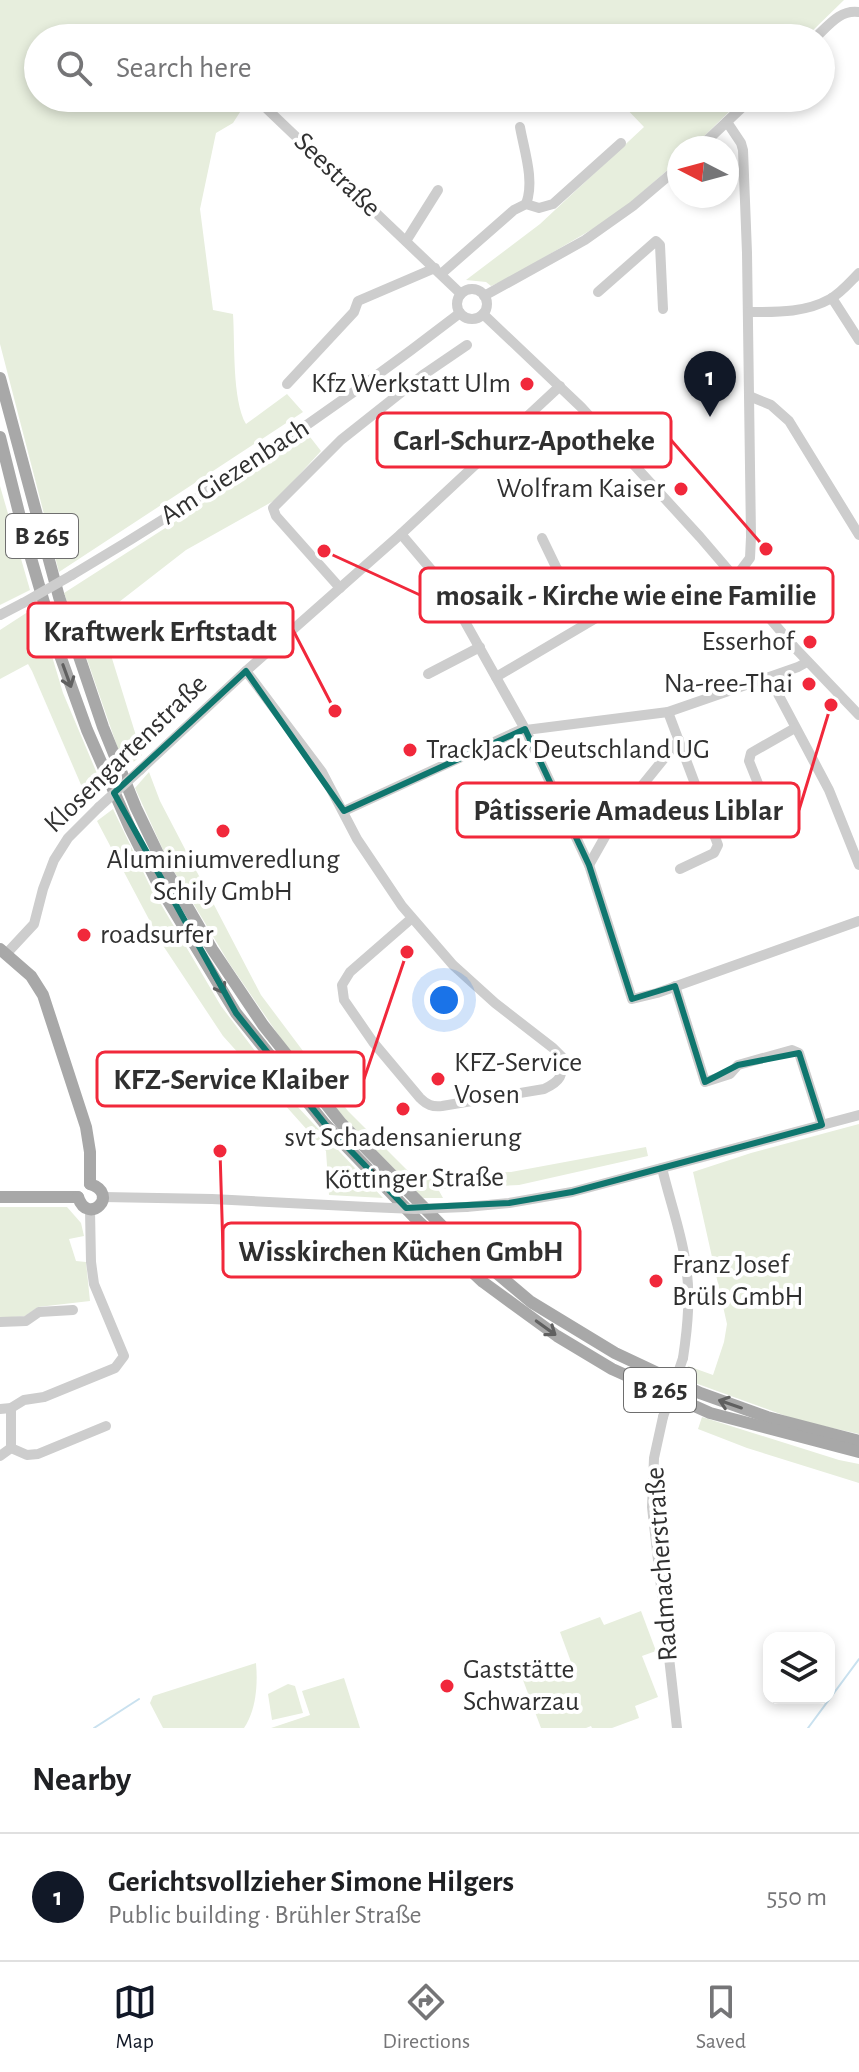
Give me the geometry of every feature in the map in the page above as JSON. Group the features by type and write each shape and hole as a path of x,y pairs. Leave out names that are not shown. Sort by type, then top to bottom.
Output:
{"main road":[{"name":"B 265","path":"0,378 77,652 136,808 166,870 212,949 263,1025 341,1123 449,1233 531,1302 615,1353 700,1393 767,1417 859,1441"},
{"path":"0,415 40,559 65,629 77,652"},
{"name":"B 265","path":"1,442 57,647 87,730 130,828 159,886 236,1013 325,1124 418,1221 483,1282 557,1336 612,1369 710,1413 859,1452"},
{"name":"Klosengartenstraße","path":"4,951 31,976 43,995 86,1127 90,1184"},
{"path":"90,1184 99,1188 103,1197 99,1206 90,1210 81,1206 78,1197 82,1188 90,1184"},
{"path":"0,1197 78,1197"}],"street":[{"path":"831,24 843,14 859,12"},
{"name":"Seestraße","path":"270,112 461,294"},
{"path":"712,136 737,112"},
{"path":"727,122 743,150 748,312 750,558 735,578"},
{"path":"287,384 354,312 358,301 438,271 514,210 526,204 528,179 520,127"},
{"path":"526,204 539,208 553,204 621,143"},
{"path":"484,296 585,240 667,177"},
{"name":"Seestraße","path":"406,241 438,190"},
{"path":"598,292 656,241 660,245 663,309"},
{"path":"748,312 806,308 832,298 859,273"},
{"path":"471,290 484,296 487,305 483,314 471,319 460,313 457,305 461,294 471,290"},
{"path":"832,298 859,340"},
{"name":"Am Giezenbach","path":"0,615 72,575 240,472 460,313"},
{"path":"483,314 560,386 611,440 807,662 859,715"},
{"path":"340,588 276,516 273,508 341,440 423,375 467,345"},
{"name":"Klosengartenstraße","path":"4,951 34,924 54,860 68,838 246,671 401,534 560,386"},
{"path":"749,396 771,405 789,421 859,535"},
{"path":"401,534 445,586 525,729 589,865 632,999 859,921"},
{"path":"542,538 589,621"},
{"path":"496,677 608,611 637,590"},
{"path":"428,674 480,647"},
{"path":"344,811 525,729 668,712 807,662"},
{"path":"246,671 322,772 357,839 412,918 453,965 562,1057 561,1075 556,1083 544,1089 433,1107 420,1098 373,1042 344,1000 342,985 350,972 412,918"},
{"path":"769,677 829,790 859,865"},
{"path":"668,712 718,845 714,853 680,869"},
{"path":"758,807 763,796 749,761 751,753 795,728"},
{"path":"589,865 615,819 679,740"},
{"path":"675,986 705,1082 730,1074 738,1065 792,1050 799,1053 822,1125"},
{"name":"Köttinger Straße","path":"103,1197 415,1209 509,1203 572,1192 859,1115"},
{"name":"Radmacherstraße","path":"662,1168 685,1259 689,1303 683,1358 663,1417 654,1458 652,1507 677,1728"},
{"path":"11,1448 5,1408 24,1400 44,1397 115,1368 124,1356 94,1284 90,1210"},
{"path":"0,1322 26,1321 39,1312 73,1310"},
{"path":"11,1448 27,1455 38,1454 106,1426"},
{"path":"0,1456 11,1448"}],"highlighted area":[{"path":"246,671 344,811 525,729 589,865 632,999 675,986 705,1082 738,1065 799,1053 822,1125 572,1192 509,1203 406,1208 325,1124 236,1013 114,793"}],"green space":[{"path":"0,0 844,0 819,24 24,24 24,112 240,112 233,123 216,133 200,209 213,310 233,314 236,386 246,424 287,394 303,412 59,572 0,344"},
{"path":"630,112 729,112 704,136 667,136 667,170 615,216 491,286 486,282 466,280 540,224 644,127"},
{"path":"307,433 321,451 277,499 186,550 101,616 142,755 125,769 64,593"},
{"path":"0,486 30,590 0,605"},
{"path":"37,606 63,693 104,790 88,801 28,664 0,679 0,630"},
{"path":"149,772 160,801 261,995 348,1111 412,1175 511,1172 646,1147 648,1156 519,1185 438,1189 443,1198 423,1198 347,1121 286,1046 229,963 169,863 135,788"},
{"path":"113,809 149,884 221,1006 296,1105 383,1198 329,1195 326,1151 223,1036 162,944 97,821"},
{"path":"859,1124 859,1434 797,1420 684,1379 688,1366 713,1375 727,1324 693,1172"},
{"path":"0,1207 67,1207 81,1223 84,1236 69,1239 76,1261 86,1262 90,1301 38,1307 25,1316 0,1318"},
{"path":"702,1417 859,1464 859,1483 747,1448 698,1429"},
{"path":"641,1611 656,1651 642,1656 658,1697 635,1706 639,1718 612,1728 541,1728 523,1680 571,1662 560,1632 600,1617 604,1625"},
{"path":"256,1663 255,1697 244,1728 163,1728 150,1703 153,1696"},
{"path":"344,1678 360,1728 271,1728 310,1715 302,1691"},
{"path":"288,1684 295,1686 303,1713 272,1720 268,1694"}],"waterway":[{"path":"808,1728 859,1659"},
{"path":"94,1728 139,1699"}],"place":[{"name":"Kfz Werkstatt Ulm","path":"527,384"},
{"name":"Gerichtsvollzieher Simone Hilgers","path":"710,417"},
{"name":"Wolfram Kaiser","path":"681,489"},
{"name":"Carl-Schurz-Apotheke","path":"766,549"},
{"name":"mosaik - Kirche wie eine Familie","path":"324,551"},
{"name":"Esserhof","path":"810,642"},
{"name":"Na-ree-Thai","path":"809,684"},
{"name":"Pâtisserie Amadeus Liblar","path":"831,705"},
{"name":"Kraftwerk Erftstadt","path":"335,711"},
{"name":"TrackJack Deutschland UG","path":"410,750"},
{"name":"Aluminiumveredlung Schily GmbH","path":"223,831"},
{"name":"roadsurfer","path":"84,935"},
{"name":"KFZ-Service Klaiber","path":"407,952"},
{"name":"KFZ-Service Vosen","path":"438,1079"},
{"name":"svt Schadensanierung","path":"403,1109"},
{"name":"Wisskirchen Küchen GmbH","path":"220,1151"},
{"name":"Franz Josef Brüls GmbH","path":"656,1281"},
{"name":"Gaststätte Schwarzau","path":"447,1686"}]}
